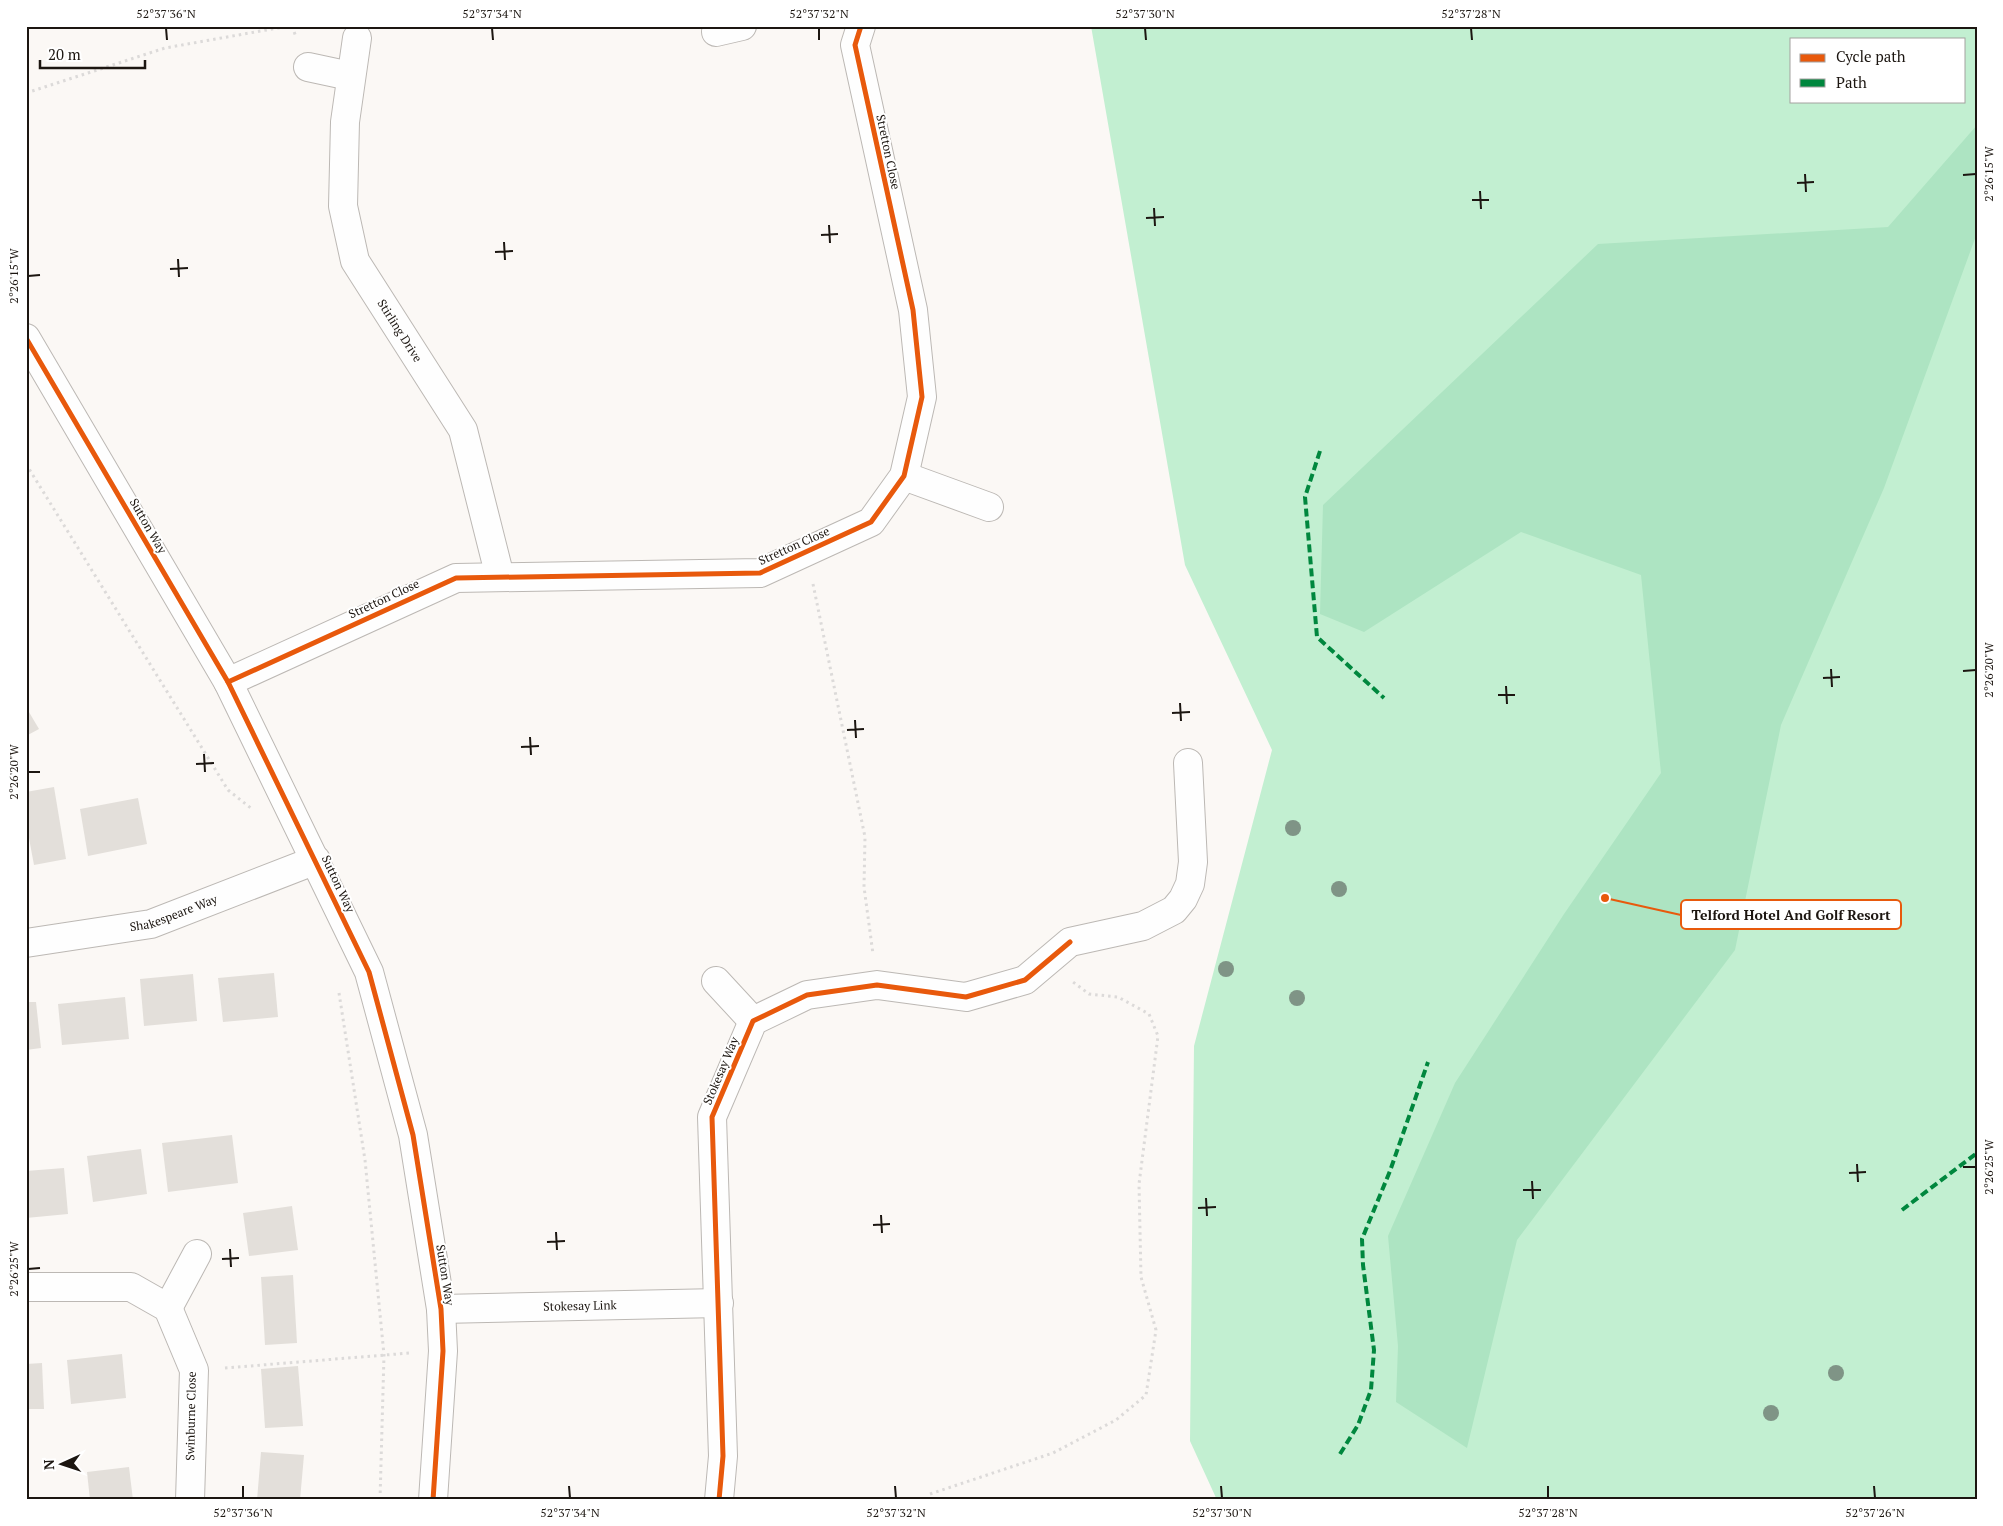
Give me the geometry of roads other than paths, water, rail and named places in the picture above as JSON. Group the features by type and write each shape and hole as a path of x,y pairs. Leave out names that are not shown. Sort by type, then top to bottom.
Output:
{"street":[{"path":"716,32 742,26"},
{"name":"Stretton Close","path":"228,682 456,578 760,573 871,522 904,476 922,397 913,310 855,45 856,27"},
{"name":"Stirling Drive","path":"357,38 350,76 345,122 343,206 355,261 462,430 500,577"},
{"path":"308,67 350,76"},
{"name":"Sutton Way","path":"26,338 228,682 369,972 413,1135 440,1310 443,1351 433,1500"},
{"path":"904,476 989,507"},
{"path":"716,981 753,1022 807,995 877,985 966,998 1025,980 1070,942 1143,926 1174,910 1183,899 1190,884 1193,862 1188,763"},
{"name":"Shakespeare Way","path":"26,942 151,924 316,860"},
{"name":"Stokesay Way","path":"719,1500 723,1456 712,1117 753,1022"},
{"path":"26,1287 131,1288 168,1308 197,1254"},
{"name":"Stokesay Link","path":"440,1310 719,1304"},
{"name":"Swinburne Close","path":"168,1308 194,1370 190,1500"}],"place":[{"name":"Telford Hotel And Golf Resort","path":"1605,898"}]}
